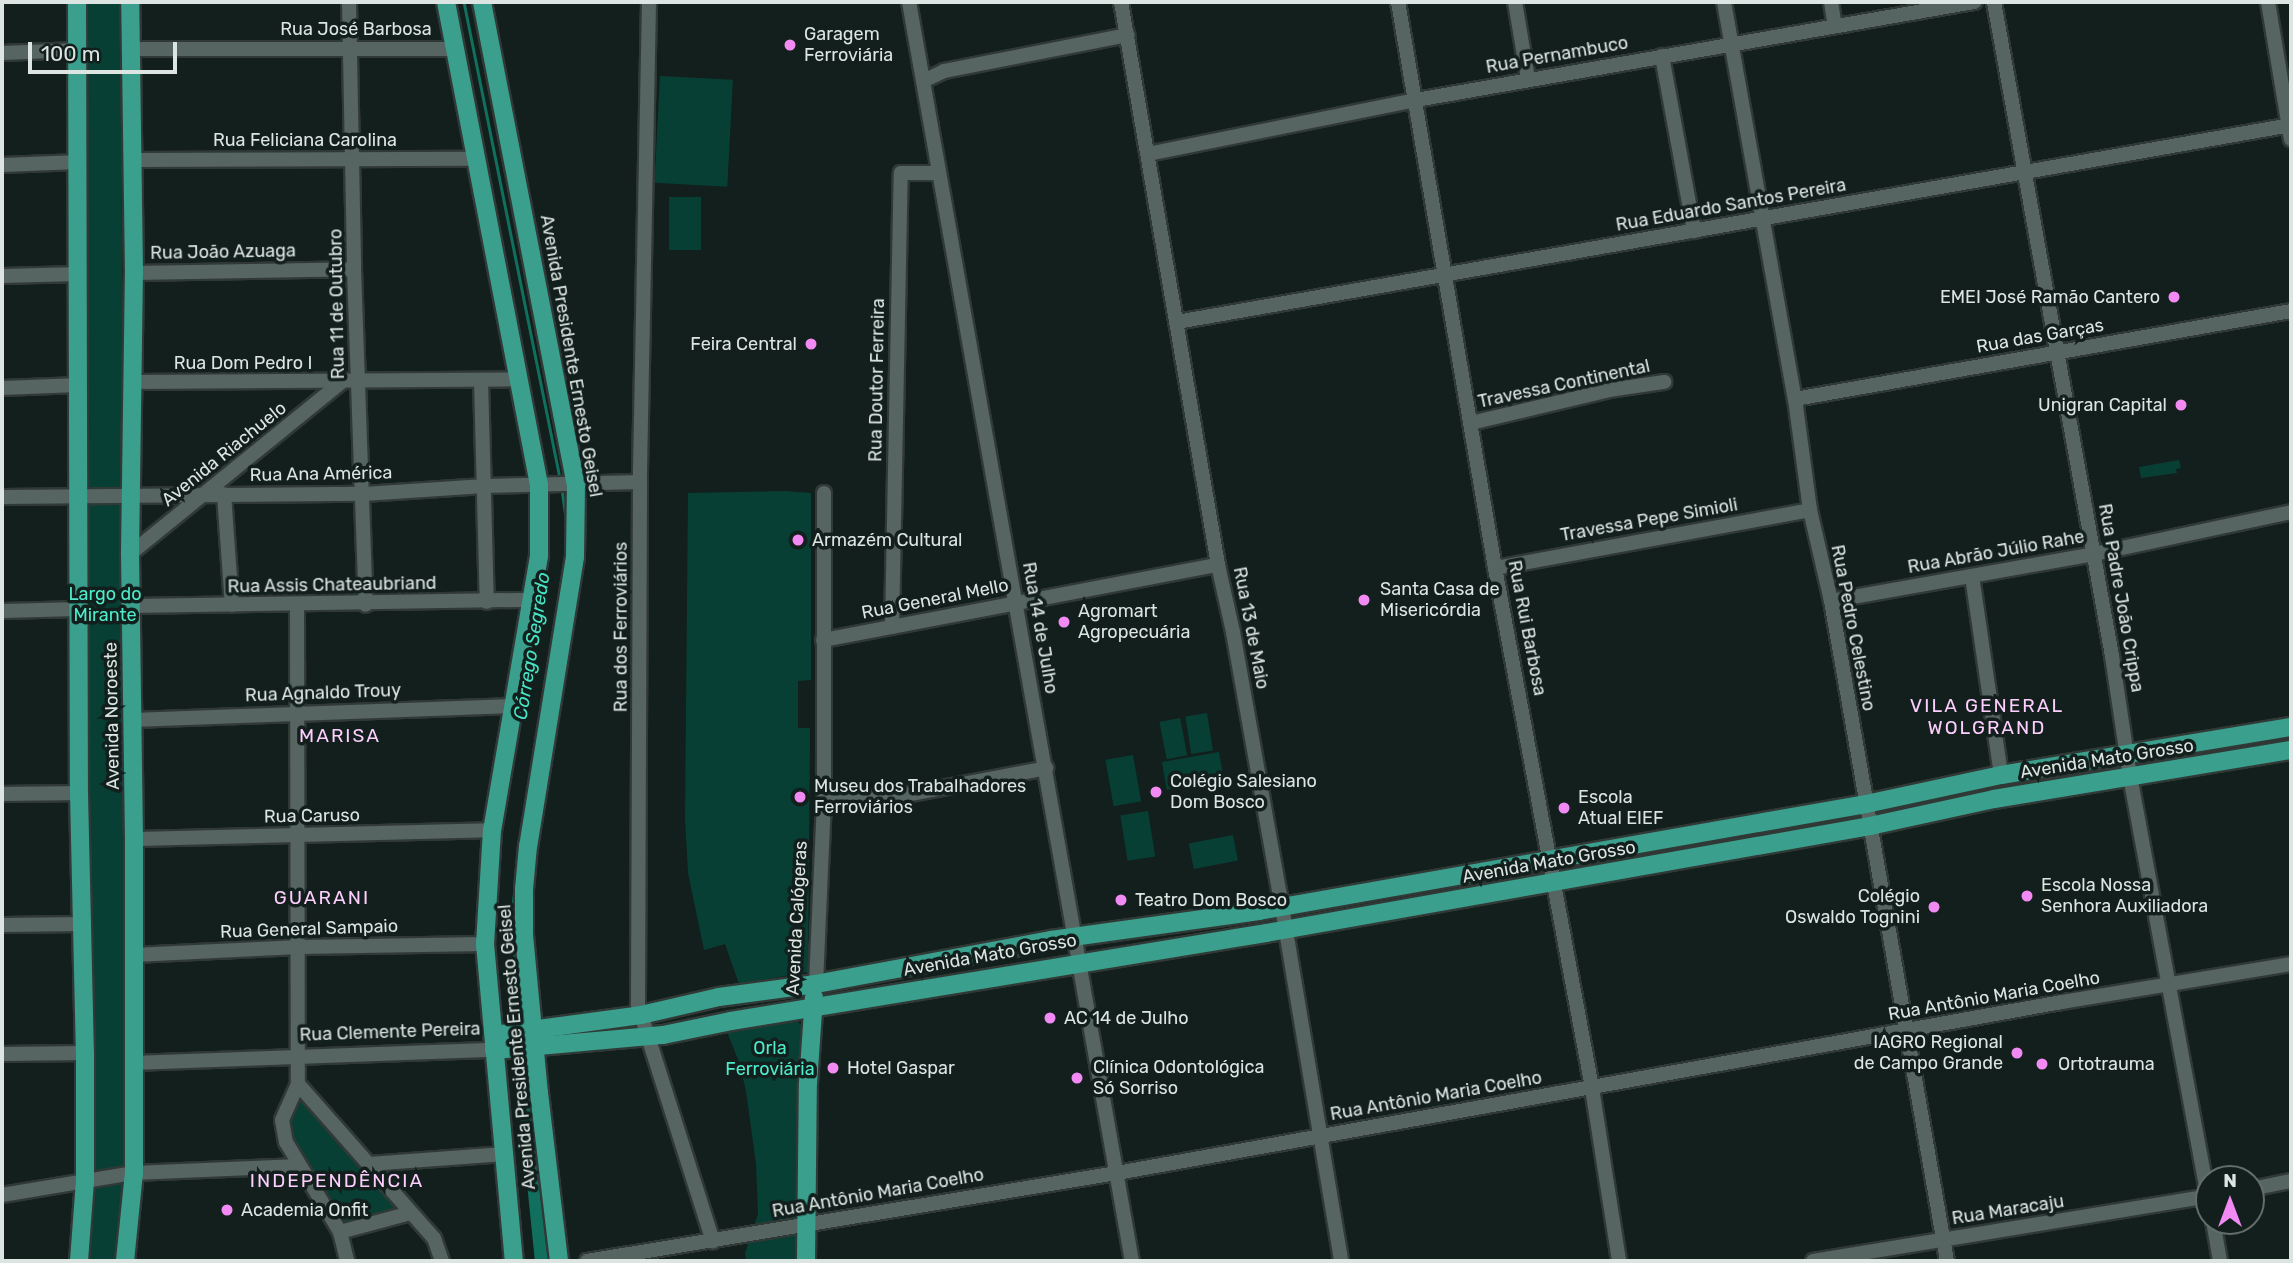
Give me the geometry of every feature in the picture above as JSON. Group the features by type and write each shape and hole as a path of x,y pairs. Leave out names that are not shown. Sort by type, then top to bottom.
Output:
{"main road":[{"name":"Avenida Noroeste","path":"77,2 79,793 85,1053 85,1181 79,1261"},
{"name":"Avenida Noroeste","path":"125,1261 134,1173 134,839 130,554 134,273 130,2"},
{"name":"Avenida Presidente Ernesto Geisel","path":"446,2 540,484 539,556 534,600 492,830 485,944 499,1042 514,1261"},
{"name":"Avenida Presidente Ernesto Geisel","path":"482,2 576,485 575,557 528,846 524,889 528,1040 559,1261"},
{"name":"Avenida Mato Grosso","path":"816,984 1076,936 1282,906 1866,804 2001,775 2291,727"},
{"name":"Avenida Mato Grosso","path":"813,1006 1286,929 1870,827 1994,799 2291,750"},
{"path":"1994,799 2002,785 2001,775"},
{"name":"Rua Clemente Pereira","path":"528,1040 719,998 816,984"},
{"name":"Avenida Calógeras","path":"806,1261 804,1225 816,984"},
{"name":"Rua Clemente Pereira","path":"499,1042 649,1036 813,1006"}],"street":[{"name":"Rua 11 de Outubro","path":"349,2 354,269 366,605"},
{"name":"Rua dos Ferroviários","path":"649,2 640,482 641,1015 713,1241"},
{"name":"Rua 14 de Julho","path":"909,2 1132,1261"},
{"name":"Rua 13 de Maio","path":"1121,2 1218,565 1233,632 1282,906 1341,1261"},
{"name":"Rua Rui Barbosa","path":"1398,2 1495,568 1592,1088 1619,1261"},
{"path":"1515,2 1528,79"},
{"name":"Rua Pedro Celestino","path":"1724,2 1811,510 1831,601 1947,1261"},
{"path":"1830,2 1835,26"},
{"name":"Rua Pernambuco","path":"1148,154 1528,79 1974,2"},
{"name":"Rua Padre João Crippa","path":"1994,2 2059,352 2130,776 2203,1165"},
{"path":"2268,2 2290,130"},
{"path":"923,81 944,71 1127,35"},
{"name":"Rua José Barbosa","path":"130,49 456,49"},
{"path":"2,53 77,50"},
{"path":"1662,56 1694,231"},
{"name":"Rua Eduardo Santos Pereira","path":"1177,322 2026,173 2290,130"},
{"name":"Rua Feliciana Carolina","path":"132,160 477,159"},
{"path":"2,165 79,162"},
{"name":"Rua Doutor Ferreira","path":"892,626 901,173 939,173"},
{"name":"Rua João Azuaga","path":"134,273 354,269"},
{"path":"2,276 79,274"},
{"name":"Rua das Garças","path":"1794,399 2291,311"},
{"name":"Rua Dom Pedro I","path":"134,382 520,379"},
{"path":"481,380 487,601"},
{"name":"Avenida Riachuelo","path":"130,554 342,382"},
{"name":"Travessa Continental","path":"1471,423 1609,390 1664,382"},
{"path":"2,388 79,385"},
{"name":"Rua Ana América","path":"2,498 79,495 363,494 485,486 640,482"},
{"name":"Avenida Calógeras","path":"816,984 824,798 824,493"},
{"path":"225,494 232,606"},
{"name":"Travessa Pepe Simioli","path":"1495,568 1811,510"},
{"name":"Rua Abrão Júlio Rahe","path":"1831,601 2094,554 2291,512"},
{"name":"Rua General Mello","path":"823,640 1218,565"},
{"path":"1972,576 2001,775"},
{"name":"Rua Assis Chateaubriand","path":"131,606 366,605 534,600"},
{"path":"297,604 298,1084 282,1120 286,1142 340,1232 347,1261"},
{"path":"2,611 79,609"},
{"name":"Rua Agnaldo Trouy","path":"133,720 513,706"},
{"path":"824,798 905,795 1046,768"},
{"path":"2,793 79,793"},
{"name":"Rua Caruso","path":"134,839 492,830"},
{"path":"2,925 84,924"},
{"name":"Rua General Sampaio","path":"134,955 299,947 485,944"},
{"name":"Rua Antônio Maria Coelho","path":"587,1261 634,1257 804,1225 1117,1173 2062,1002 2291,964"},
{"name":"Rua Clemente Pereira","path":"133,1063 298,1057 499,1042"},
{"path":"2,1054 85,1053"},
{"path":"298,1084 433,1238 442,1261"},
{"path":"369,1164 505,1154"},
{"path":"2,1195 134,1173 299,1166"},
{"path":"2265,1186 2291,1181"},
{"name":"Rua Maracaju","path":"1813,1261 2195,1200"},
{"path":"340,1232 411,1213"},
{"path":"2215,1235 2220,1261"}],"green space":[{"name":"Largo do Mirante","path":"85,2 120,2 129,1064 118,1261 85,1261 88,1052"},
{"path":"660,76 733,80 727,187 654,183"},
{"path":"669,197 701,197 701,250 669,250"},
{"path":"2179,460 2181,468 2176,469 2177,473 2141,478 2139,467"},
{"path":"688,493 811,493 811,680 798,681 798,728 810,728 808,972 739,984 725,944 704,950 688,873 685,818"},
{"path":"1207,713 1213,751 1191,754 1185,716"},
{"path":"1180,718 1187,755 1167,759 1159,722"},
{"path":"1219,752 1224,780 1167,790 1162,762"},
{"path":"1133,755 1141,801 1114,806 1105,760"},
{"path":"1148,811 1155,856 1128,861 1120,815"},
{"path":"1233,835 1238,861 1194,869 1189,844"},
{"name":"Orla Ferroviária","path":"793,1020 803,1025 796,1261 746,1261 745,1253 758,1214 756,1164 746,1091 739,1062 727,1032"},
{"path":"298,1084 411,1213 340,1232 282,1120"}],"waterway":[{"name":"Córrego Segredo","path":"464,2 560,479"},
{"name":"Córrego Segredo","path":"562,489 567,524"},
{"name":"Córrego Segredo","path":"519,848 512,918 520,1023"},
{"name":"Córrego Segredo","path":"522,1045 544,1261"}],"place":[{"name":"Garagem Ferroviária","path":"790,45"},
{"name":"EMEI José Ramão Cantero","path":"2174,297"},
{"name":"Feira Central","path":"811,344"},
{"name":"Unigran Capital","path":"2181,405"},
{"name":"Armazém Cultural","path":"798,540"},
{"name":"Santa Casa de Misericórdia","path":"1364,600"},
{"name":"Agromart Agropecuária","path":"1064,622"},
{"name":"Colégio Salesiano Dom Bosco","path":"1156,792"},
{"name":"Museu dos Trabalhadores Ferroviários","path":"800,797"},
{"name":"Escola Atual EIEF","path":"1564,808"},
{"name":"Escola Nossa Senhora Auxiliadora","path":"2027,896"},
{"name":"Teatro Dom Bosco","path":"1121,900"},
{"name":"Colégio Oswaldo Tognini","path":"1934,907"},
{"name":"AC 14 de Julho","path":"1050,1018"},
{"name":"IAGRO Regional de Campo Grande","path":"2017,1053"},
{"name":"Ortotrauma","path":"2042,1064"},
{"name":"Hotel Gaspar","path":"833,1068"},
{"name":"Clínica Odontológica Só Sorriso","path":"1077,1078"},
{"name":"Academia Onfit","path":"227,1210"}],"district":[{"name":"VILA GENERAL WOLGRAND","path":"1987,717"},
{"name":"MARISA","path":"340,736"},
{"name":"GUARANI","path":"322,898"},
{"name":"INDEPENDÊNCIA","path":"337,1181"}]}
